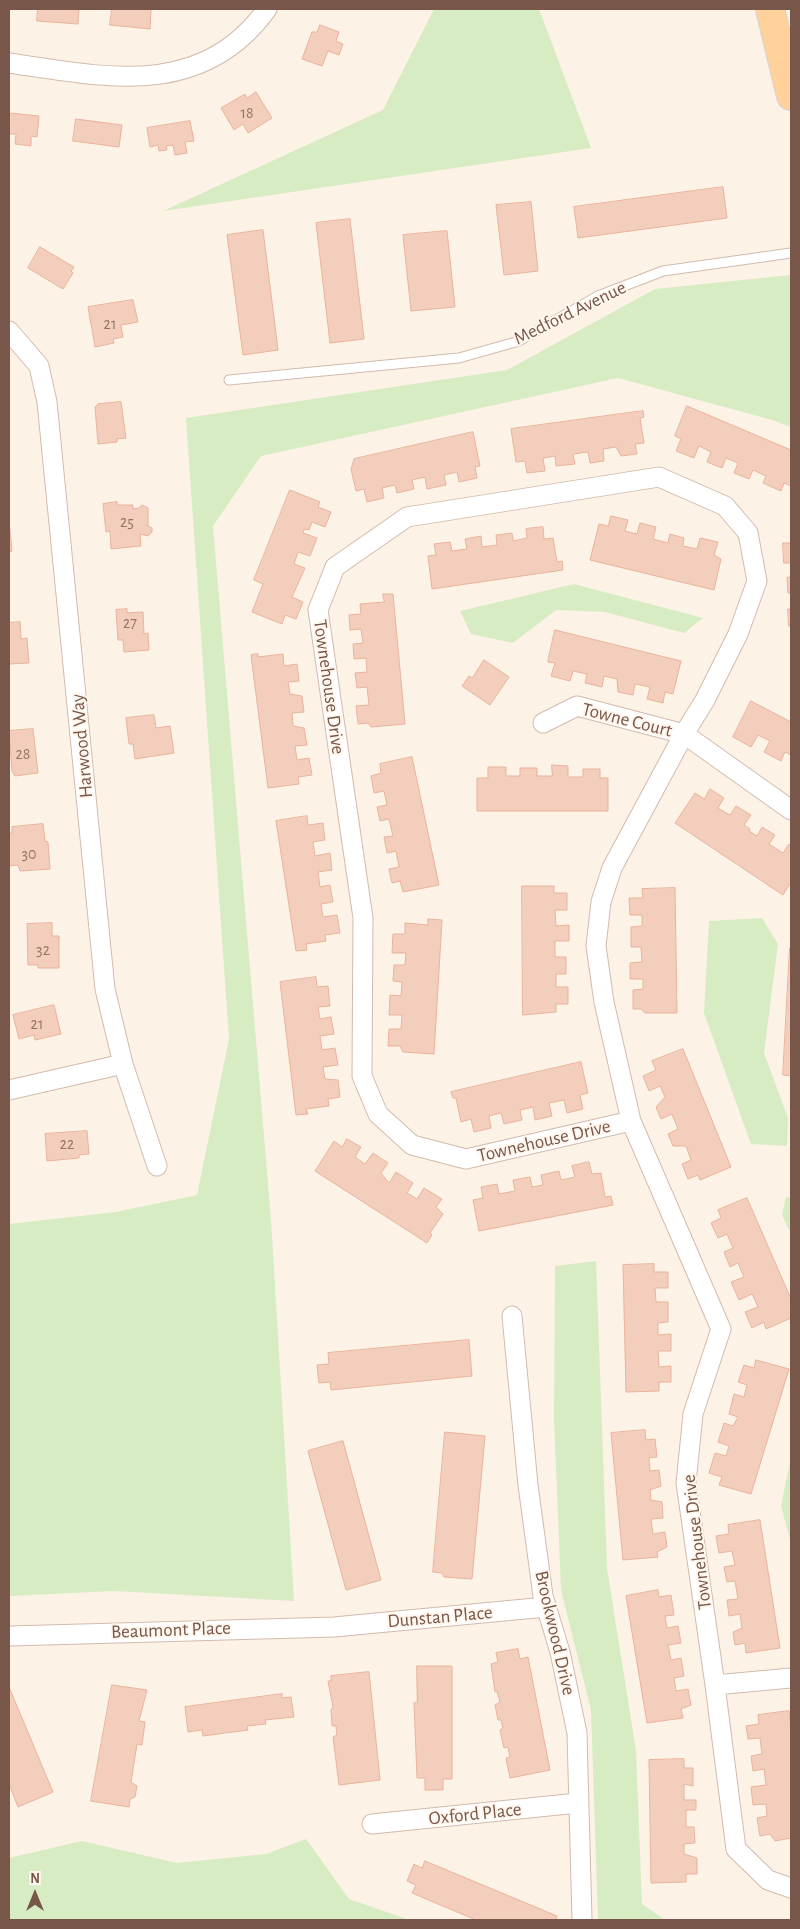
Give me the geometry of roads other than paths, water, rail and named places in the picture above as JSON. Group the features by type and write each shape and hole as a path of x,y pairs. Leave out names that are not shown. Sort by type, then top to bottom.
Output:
{"main road":[{"path":"770,9 791,96"}],"street":[{"path":"9,63 128,78 169,74 203,63 229,48 267,9"},
{"name":"Harwood Way","path":"9,331 39,366 47,402 105,989 123,1064 157,1166"},
{"name":"Townehouse Drive","path":"631,1120 466,1159 412,1145 378,1114 362,1076 363,918 318,610 335,567 408,517 659,477 725,506 748,533 757,581 738,634 705,700 684,734 612,868 601,902 596,946 604,1002 631,1120 721,1329 693,1414 686,1483 716,1686 736,1849 768,1880 791,1888"},
{"name":"Towne Court","path":"543,723 577,706 684,734"},
{"path":"684,734 791,810"},
{"path":"9,1090 123,1064"},
{"name":"Brookwood Drive","path":"512,1316 528,1485 546,1607 560,1652 577,1733 582,1920"},
{"name":"Dunstan Place","path":"334,1627 546,1607"},
{"name":"Beaumont Place","path":"9,1636 334,1627"},
{"path":"716,1686 791,1678"},
{"name":"Oxford Place","path":"372,1824 578,1803"}],"lane":[{"name":"Medford Avenue","path":"229,380 459,358 519,340 598,296 663,271 791,253"}]}
